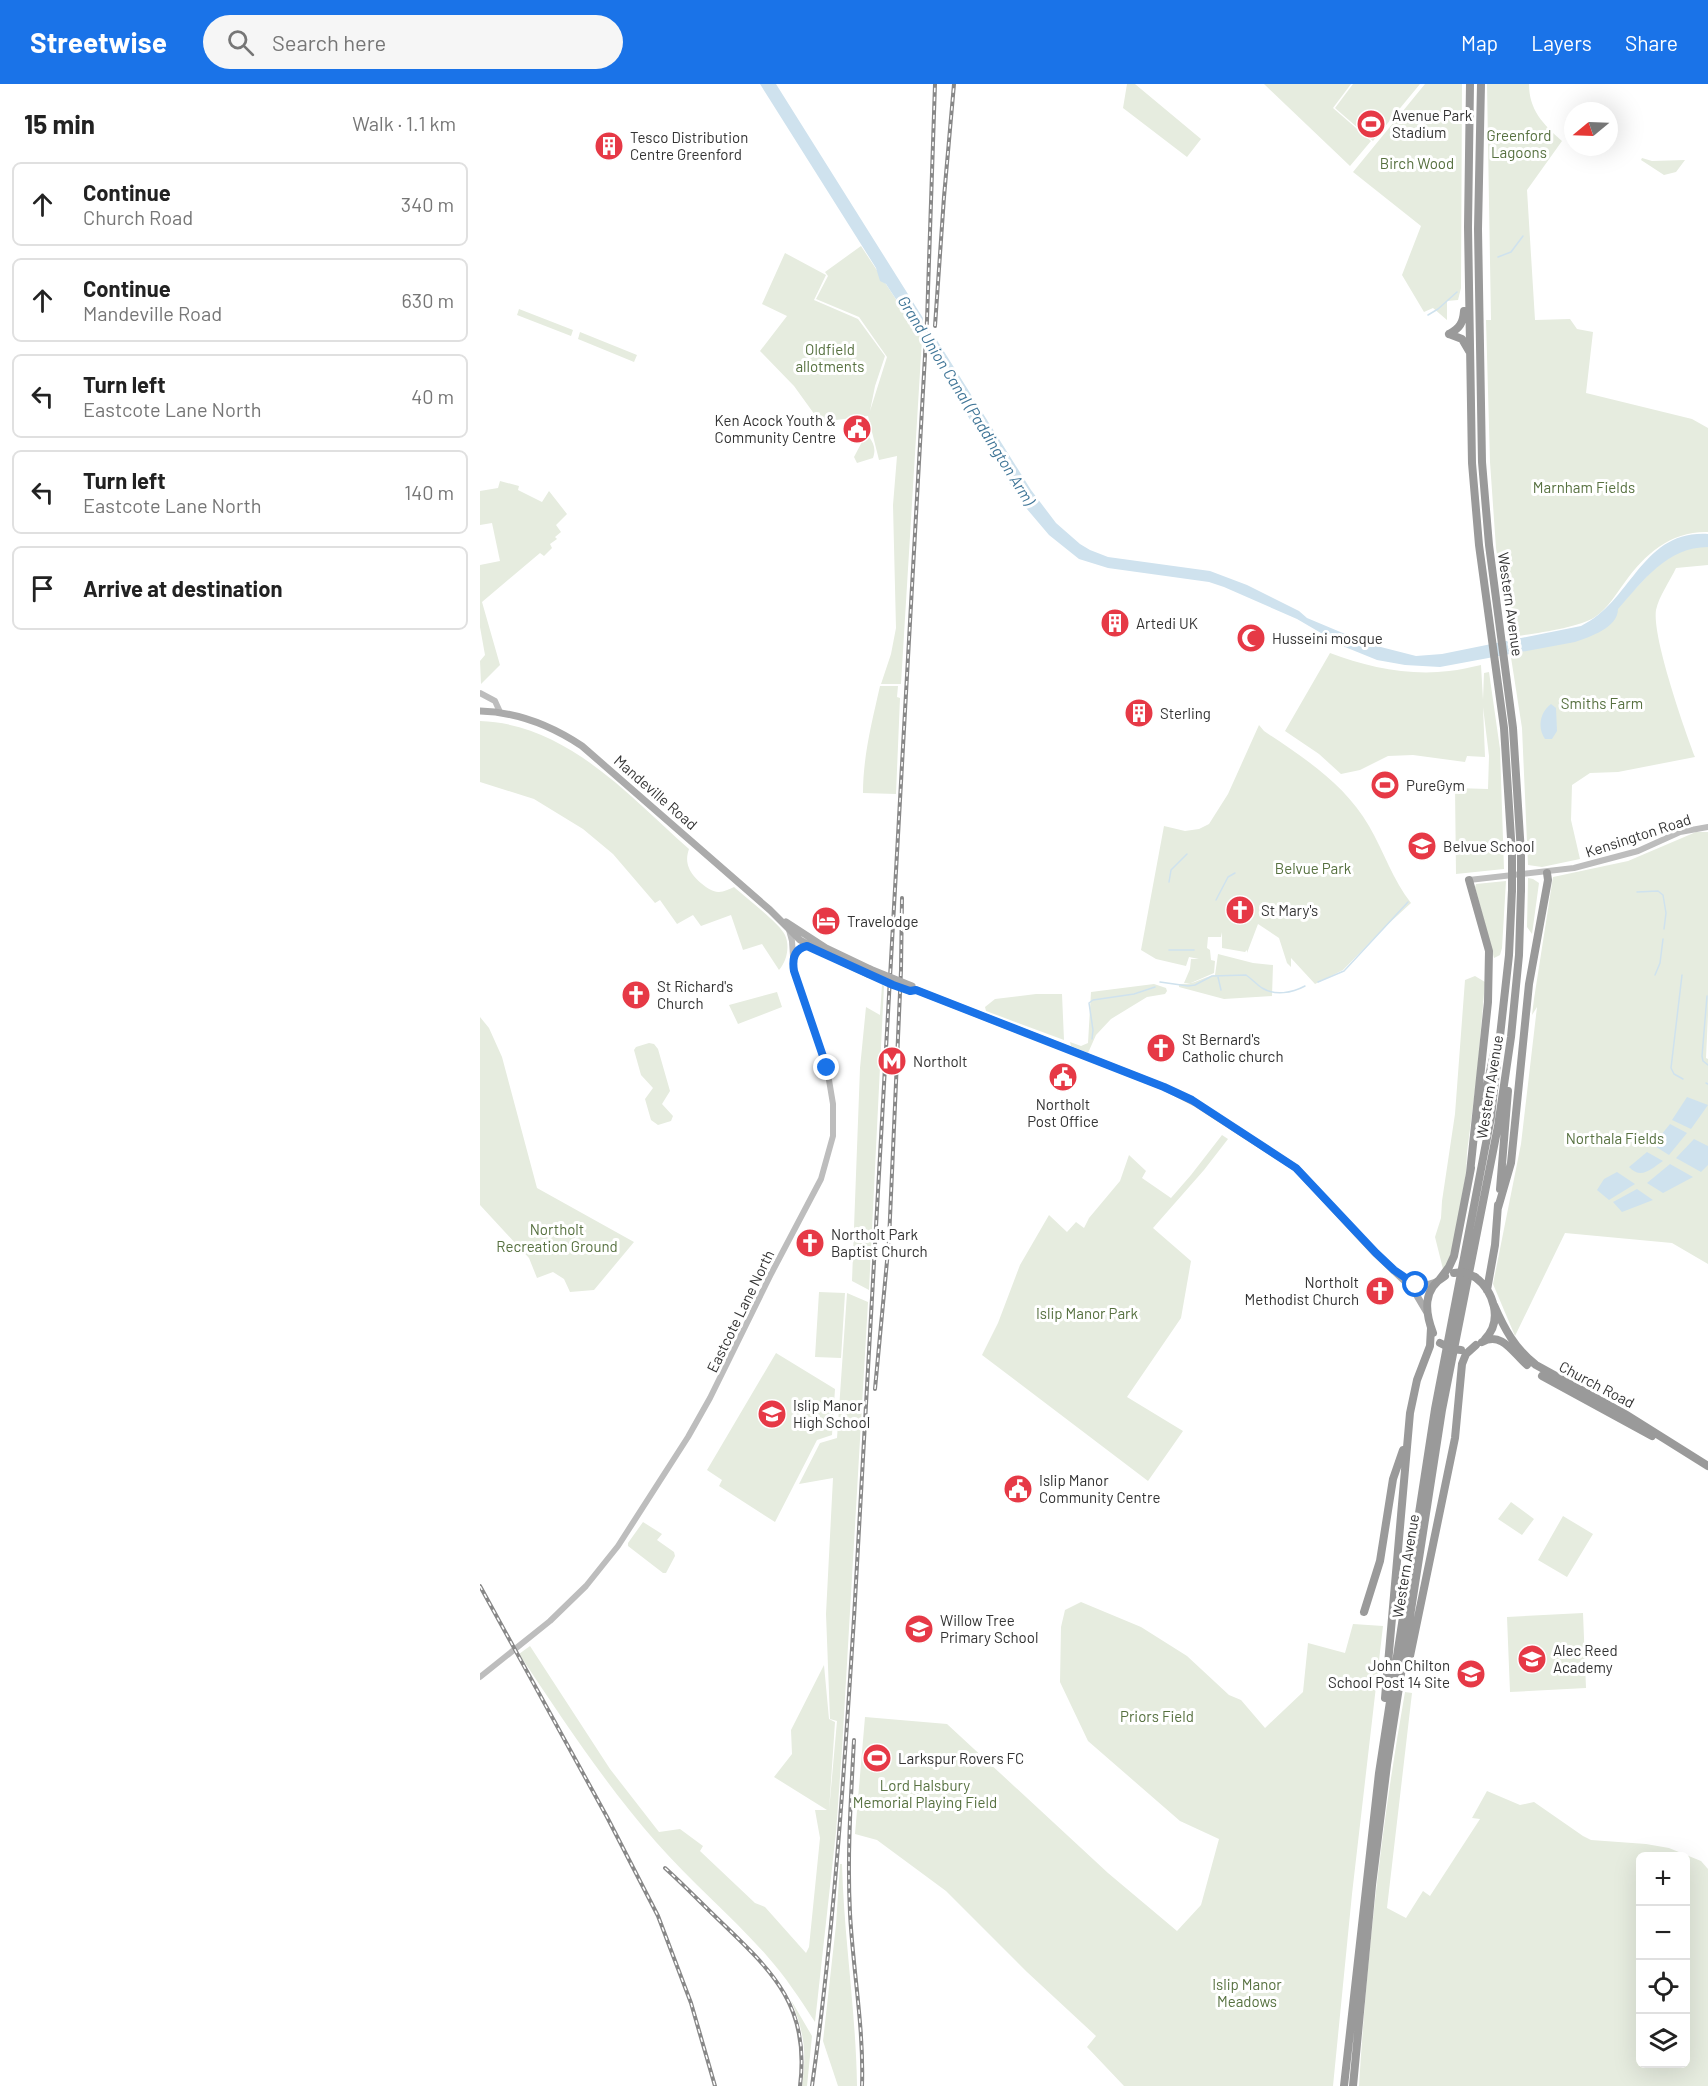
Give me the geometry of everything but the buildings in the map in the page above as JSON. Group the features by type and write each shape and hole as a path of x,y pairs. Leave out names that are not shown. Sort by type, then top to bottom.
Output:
{"highway":[{"name":"Western Avenue","path":"1470,84 1469,352 1475,508 1496,665 1517,853"},
{"name":"Western Avenue","path":"1353,2086 1372,1885 1388,1765 1442,1410 1498,1126 1511,1037 1519,956 1516,890 1517,770 1489,545 1482,462 1480,84"},
{"path":"1468,227 1463,321 1459,328 1449,334 1462,339 1469,352"},
{"path":"1498,1208 1511,1163 1528,984 1548,880 1547,873"},
{"path":"1469,880 1490,951 1488,1002 1470,1173"},
{"name":"Western Avenue","path":"1344,2086 1379,1773 1435,1409 1491,1117 1516,890"},
{"path":"1479,1343 1461,1350 1452,1349 1440,1343 1431,1328 1426,1300 1454,1256 1505,996"},
{"path":"1487,1290 1495,1245 1511,1037"},
{"path":"1388,1765 1455,1438 1462,1364 1466,1354 1489,1335 1496,1318 1494,1305 1487,1290 1475,1277 1463,1272 1438,1280"},
{"name":"Church Road","path":"1494,1305 1514,1342 1536,1365 1625,1414 1708,1466"},
{"path":"1379,1773 1407,1437 1412,1400 1430,1346 1431,1328"},
{"name":"Church Road","path":"1479,1343 1493,1338 1503,1341 1533,1370 1653,1438 1708,1473"},
{"path":"1364,1612 1380,1561 1393,1479 1407,1437"}],"main road":[{"name":"Mandeville Road","path":"480,711 500,712 536,722 582,746 805,940"},
{"name":"Mandeville Road","path":"778,918 789,930 805,940 869,971 1173,1091 1296,1168 1394,1270"},
{"path":"1394,1270 1419,1286 1430,1285 1438,1280"},
{"path":"1394,1270 1416,1293 1427,1314"}],"street":[{"path":"480,693 495,701 500,712"},
{"name":"Kensington Road","path":"1469,880 1547,873 1590,865 1625,855 1680,832 1708,827"},
{"name":"Eastcote Lane North","path":"789,930 795,952"},
{"path":"795,952 803,946 805,940"},
{"name":"Eastcote Lane North","path":"480,1677 542,1628 574,1598 618,1546 688,1437 710,1398 824,1172 834,1119 831,1089 824,1058 793,964 795,945 805,940"}],"green space":[{"path":"1127,84 1135,84 1201,139 1187,157 1123,108"},
{"path":"1264,84 1351,84 1333,108 1371,141 1350,166"},
{"name":"Avenue Park Stadium","path":"1353,84 1420,84 1373,141 1335,108"},
{"name":"Birch Wood","path":"1425,84 1462,84 1461,288 1458,300 1447,301 1447,320 1433,308 1424,312 1402,275 1421,226 1353,172"},
{"name":"Marnham Fields","path":"1487,84 1529,84 1531,101 1538,116 1562,141 1527,190 1535,320 1570,319 1577,329 1593,332 1586,393 1692,419 1708,428 1708,532 1682,535 1660,546 1641,562 1608,605 1595,617 1566,627 1510,637 1496,548 1490,462 1486,320 1491,320"},
{"path":"1642,158 1652,161 1685,160 1676,172 1664,175 1641,160"},
{"name":"Oldfield allotments","path":"861,246 922,339 901,684 881,684 891,654 896,628 893,505 897,456 879,460 868,416 820,422 794,386 760,351 787,316 762,304 785,253 826,275 814,300 858,319 885,356 870,411 887,357 859,317 816,299 828,276 825,272"},
{"path":"519,309 573,330 571,336 517,315"},
{"path":"580,332 637,355 634,362 578,339"},
{"path":"869,437 874,447 873,458 857,463 854,457 864,438"},
{"path":"500,481 519,486 518,490 542,502 549,491 567,514 556,525 561,532 550,544 552,548 544,556 540,553 482,602 500,665 481,684 480,661 485,655 480,627 480,565 500,561 492,523 480,525 480,491 498,488"},
{"name":"Smiths Farm","path":"1695,546 1708,546 1708,565 1676,568 1657,605 1656,623 1664,661 1695,757 1618,772 1590,773 1572,785 1571,820 1580,859 1542,867 1528,865 1522,728 1510,651 1566,642 1619,606 1665,557"},
{"path":"1330,653 1373,666 1403,671 1434,672 1481,665 1483,700 1484,673 1489,672 1500,749 1504,869 1456,874 1455,788 1488,789 1489,756 1483,707 1485,757 1467,756 1465,762 1413,755 1388,756 1360,770 1341,774 1319,754 1285,731"},
{"path":"880,686 898,686 897,697 900,698 896,794 863,793 866,752"},
{"path":"480,721 511,725 541,735 594,766 619,786 689,849 687,863 694,876 702,884 715,892 723,892 734,887 782,930 787,939 787,953 779,970 762,944 743,950 731,915 701,926 693,915 677,924 660,900 655,903 613,854 583,829 534,799 480,782"},
{"name":"Belvue Park","path":"1259,725 1264,731 1322,772 1348,797 1369,826 1399,885 1411,903 1343,970 1315,984 1291,958 1291,967 1287,963 1279,938 1258,924 1247,953 1247,950 1245,952 1222,948 1222,932 1221,937 1208,937 1207,948 1210,950 1211,960 1215,961 1214,973 1191,983 1184,983 1190,969 1191,959 1199,959 1189,957 1186,966 1156,959 1141,950 1164,826 1185,831 1199,829 1209,824 1228,794"},
{"name":"Northala Fields","path":"1696,832 1708,832 1706,1058 1708,1059 1708,1264 1672,1243 1565,1233 1515,1336 1493,1284 1521,1144 1537,1007 1532,1015 1553,877 1628,861"},
{"path":"1528,878 1539,883 1532,934 1527,927"},
{"path":"1506,881 1502,948 1500,955 1494,958 1475,887 1476,884"},
{"path":"1218,954 1253,963 1273,965 1272,996 1224,999 1179,987 1179,984 1215,975"},
{"path":"1475,976 1485,982 1477,1075 1466,1174 1452,1250 1448,1263 1443,1269 1435,1237 1441,1218 1455,1114 1465,980"},
{"path":"1154,984 1166,988 1165,994 1147,997 1111,1019 1096,1035 1088,1053 1071,1046 1070,1042 1081,1046 1088,1043 1091,992"},
{"path":"882,985 884,986 869,1290 852,1281 860,1068 866,1007 880,1015"},
{"path":"777,992 782,1007 738,1024 729,1005"},
{"path":"1036,994 1062,994 1064,1040 986,1011 985,1007 995,999"},
{"name":"Northolt Recreation Ground","path":"480,1017 489,1028 502,1057 537,1188 634,1242 594,1290 570,1292 564,1279 553,1272 537,1278 529,1258 480,1205"},
{"path":"649,1043 654,1044 658,1049 670,1091 662,1104 673,1116 671,1121 658,1125 651,1120 645,1099 653,1088 641,1075 634,1050 636,1047"},
{"name":"Islip Manor Park","path":"1222,1135 1228,1139 1153,1228 1191,1261 1181,1318 1127,1397 1183,1431 1148,1481 982,1355 998,1323 1020,1265 1049,1215 1067,1232 1076,1222 1084,1228 1089,1218 1120,1181 1129,1155 1146,1171 1142,1178 1171,1198"},
{"path":"819,1292 845,1293 841,1358 815,1357"},
{"path":"847,1293 868,1302 836,1832 815,2022 767,1956 669,1857 637,1820 584,1750 519,1654 530,1646 610,1769 659,1832 680,1829 703,1846 700,1851 755,1903 765,1907 806,1953 809,1947 820,1838 815,1810 827,1810 774,1777 792,1754 791,1730 824,1665 829,1719 835,1722 829,1811 837,1721 830,1719 826,1614 833,1478 799,1484 820,1443 837,1438"},
{"path":"776,1353 835,1389 832,1435 817,1440 775,1522 719,1486 722,1480 707,1470"},
{"path":"1511,1502 1534,1519 1522,1535 1498,1519"},
{"path":"1563,1516 1593,1534 1567,1577 1538,1560"},
{"path":"643,1522 662,1534 657,1540 674,1552 675,1556 666,1573 628,1546"},
{"path":"1081,1602 1141,1627 1187,1656 1229,1695 1241,1700 1265,1728 1303,1692 1308,1643 1345,1653 1353,1624 1383,1626 1352,1894 1333,2086 1124,2086 1087,2047 1096,2036 1027,1972 946,1891 877,1840 855,1834 865,1717 947,1724 1108,1873 1177,1931 1201,1905 1219,1839 1180,1821 1088,1741 1060,1682 1061,1627 1065,1610"},
{"path":"1583,1613 1586,1688 1510,1692 1507,1617"},
{"path":"1405,1692 1412,1693 1387,1908 1406,1918 1423,1891 1430,1896 1480,1819 1472,1818 1487,1791 1520,1805 1534,1802 1591,1840 1646,1844 1679,1852 1636,1852 1636,2068 1690,2068 1690,1857 1701,1861 1708,1869 1708,2086 1359,2086 1376,1888"},
{"path":"840,1864 842,1864 855,2031 857,2086 838,2086 823,2041 836,1925"},
{"path":"791,2000 812,2036 807,2086 802,2086 803,2042"}],"water":[{"name":"Grand Union Canal (Paddington Arm)","path":"760,84 776,84 1031,490 1056,523 1090,550 1108,557 1210,571 1247,585 1299,611 1307,618 1369,644 1416,656 1442,654 1581,626 1613,601 1638,569 1667,543 1685,536 1708,534 1708,547 1693,549 1668,559 1637,587 1618,609 1613,621 1595,634 1575,642 1440,667 1405,665 1377,660 1345,647 1297,619 1209,582 1108,568 1079,559 1049,535 1021,502 951,389 936,360 886,284 880,281 876,268"},
{"path":"1551,704 1556,708 1557,731 1552,739 1545,739 1540,725 1544,711"},
{"path":"1687,1097 1708,1105 1691,1129 1672,1120"},
{"path":"1670,1124 1687,1133 1669,1155 1653,1145"},
{"path":"1694,1139 1708,1146 1708,1165 1701,1172 1676,1158"},
{"path":"1647,1152 1663,1161 1646,1172 1633,1171 1629,1167"},
{"path":"1670,1164 1693,1177 1663,1193 1647,1183"},
{"path":"1617,1172 1635,1184 1609,1200 1597,1190 1604,1179"},
{"path":"1637,1189 1653,1200 1622,1212 1613,1202"}],"pier":[{"path":"923,315 929,324 929,337 930,326 937,336 935,363 922,341"}],"waterway":[{"path":"1498,257 1511,252 1523,236"},
{"path":"1428,315 1457,292"},
{"path":"1169,882 1171,870 1187,854"},
{"path":"1216,900 1228,877 1235,873"},
{"path":"1637,892 1658,891 1663,895 1666,913 1664,929"},
{"path":"1318,982 1344,971 1408,902"},
{"path":"1655,975 1660,963 1663,939"},
{"path":"1169,950 1194,950"},
{"path":"1160,982 1188,986 1212,976 1246,975 1262,988 1272,992 1289,992 1305,986"},
{"path":"1682,975 1671,1068 1674,1074 1683,1079"},
{"path":"1218,977 1221,990"},
{"path":"1092,1039 1089,1003 1093,1000 1134,994 1155,987"},
{"path":"1707,996 1702,1056 1703,1061 1708,1065"}],"railway":[{"path":"812,2086 832,1911 854,1618 927,320 935,84"},
{"path":"935,326 954,84"},
{"path":"875,1389 889,1240 902,898"},
{"path":"480,1586 607,1817 658,1916 691,2003 715,2086"},
{"path":"854,1740 849,1891 860,2021 862,2086"},
{"path":"665,1868 758,1958 784,1994 799,2034 802,2058 800,2086"}],"place":[{"name":"Avenue Park Stadium","path":"1371,124"},
{"name":"Tesco Distribution Centre Greenford","path":"609,146"},
{"name":"Ken Acock Youth & Community Centre","path":"857,429"},
{"name":"Artedi UK","path":"1115,623"},
{"name":"Husseini mosque","path":"1251,638"},
{"name":"Sterling","path":"1139,713"},
{"name":"PureGym","path":"1385,785"},
{"name":"Belvue School","path":"1422,846"},
{"name":"St Mary's","path":"1240,910"},
{"name":"Travelodge","path":"826,921"},
{"name":"St Richard's Church","path":"636,995"},
{"name":"St Bernard's Catholic church","path":"1161,1048"},
{"name":"Northolt","path":"892,1061"},
{"name":"Northolt Post Office","path":"1063,1077"},
{"name":"Northolt Park Baptist Church","path":"810,1243"},
{"name":"Northolt Methodist Church","path":"1380,1291"},
{"name":"Islip Manor High School","path":"772,1414"},
{"name":"Islip Manor Community Centre","path":"1018,1489"},
{"name":"Willow Tree Primary School","path":"919,1629"},
{"name":"Alec Reed Academy","path":"1532,1659"},
{"name":"John Chilton School Post 14 Site","path":"1471,1674"},
{"name":"Larkspur Rovers FC","path":"877,1758"}],"route":[{"path":"827,1068 794,971 795,956 803,946 811,946 893,985 910,991 916,990 1164,1087 1186,1098 1296,1168 1376,1253 1394,1270 1416,1285"}],"park label":[{"name":"Greenford Lagoons","path":"1519,144"},
{"name":"Priors Field","path":"1157,1716"},
{"name":"Lord Halsbury Memorial Playing Field","path":"925,1794"},
{"name":"Islip Manor Meadows","path":"1247,1992"}]}
